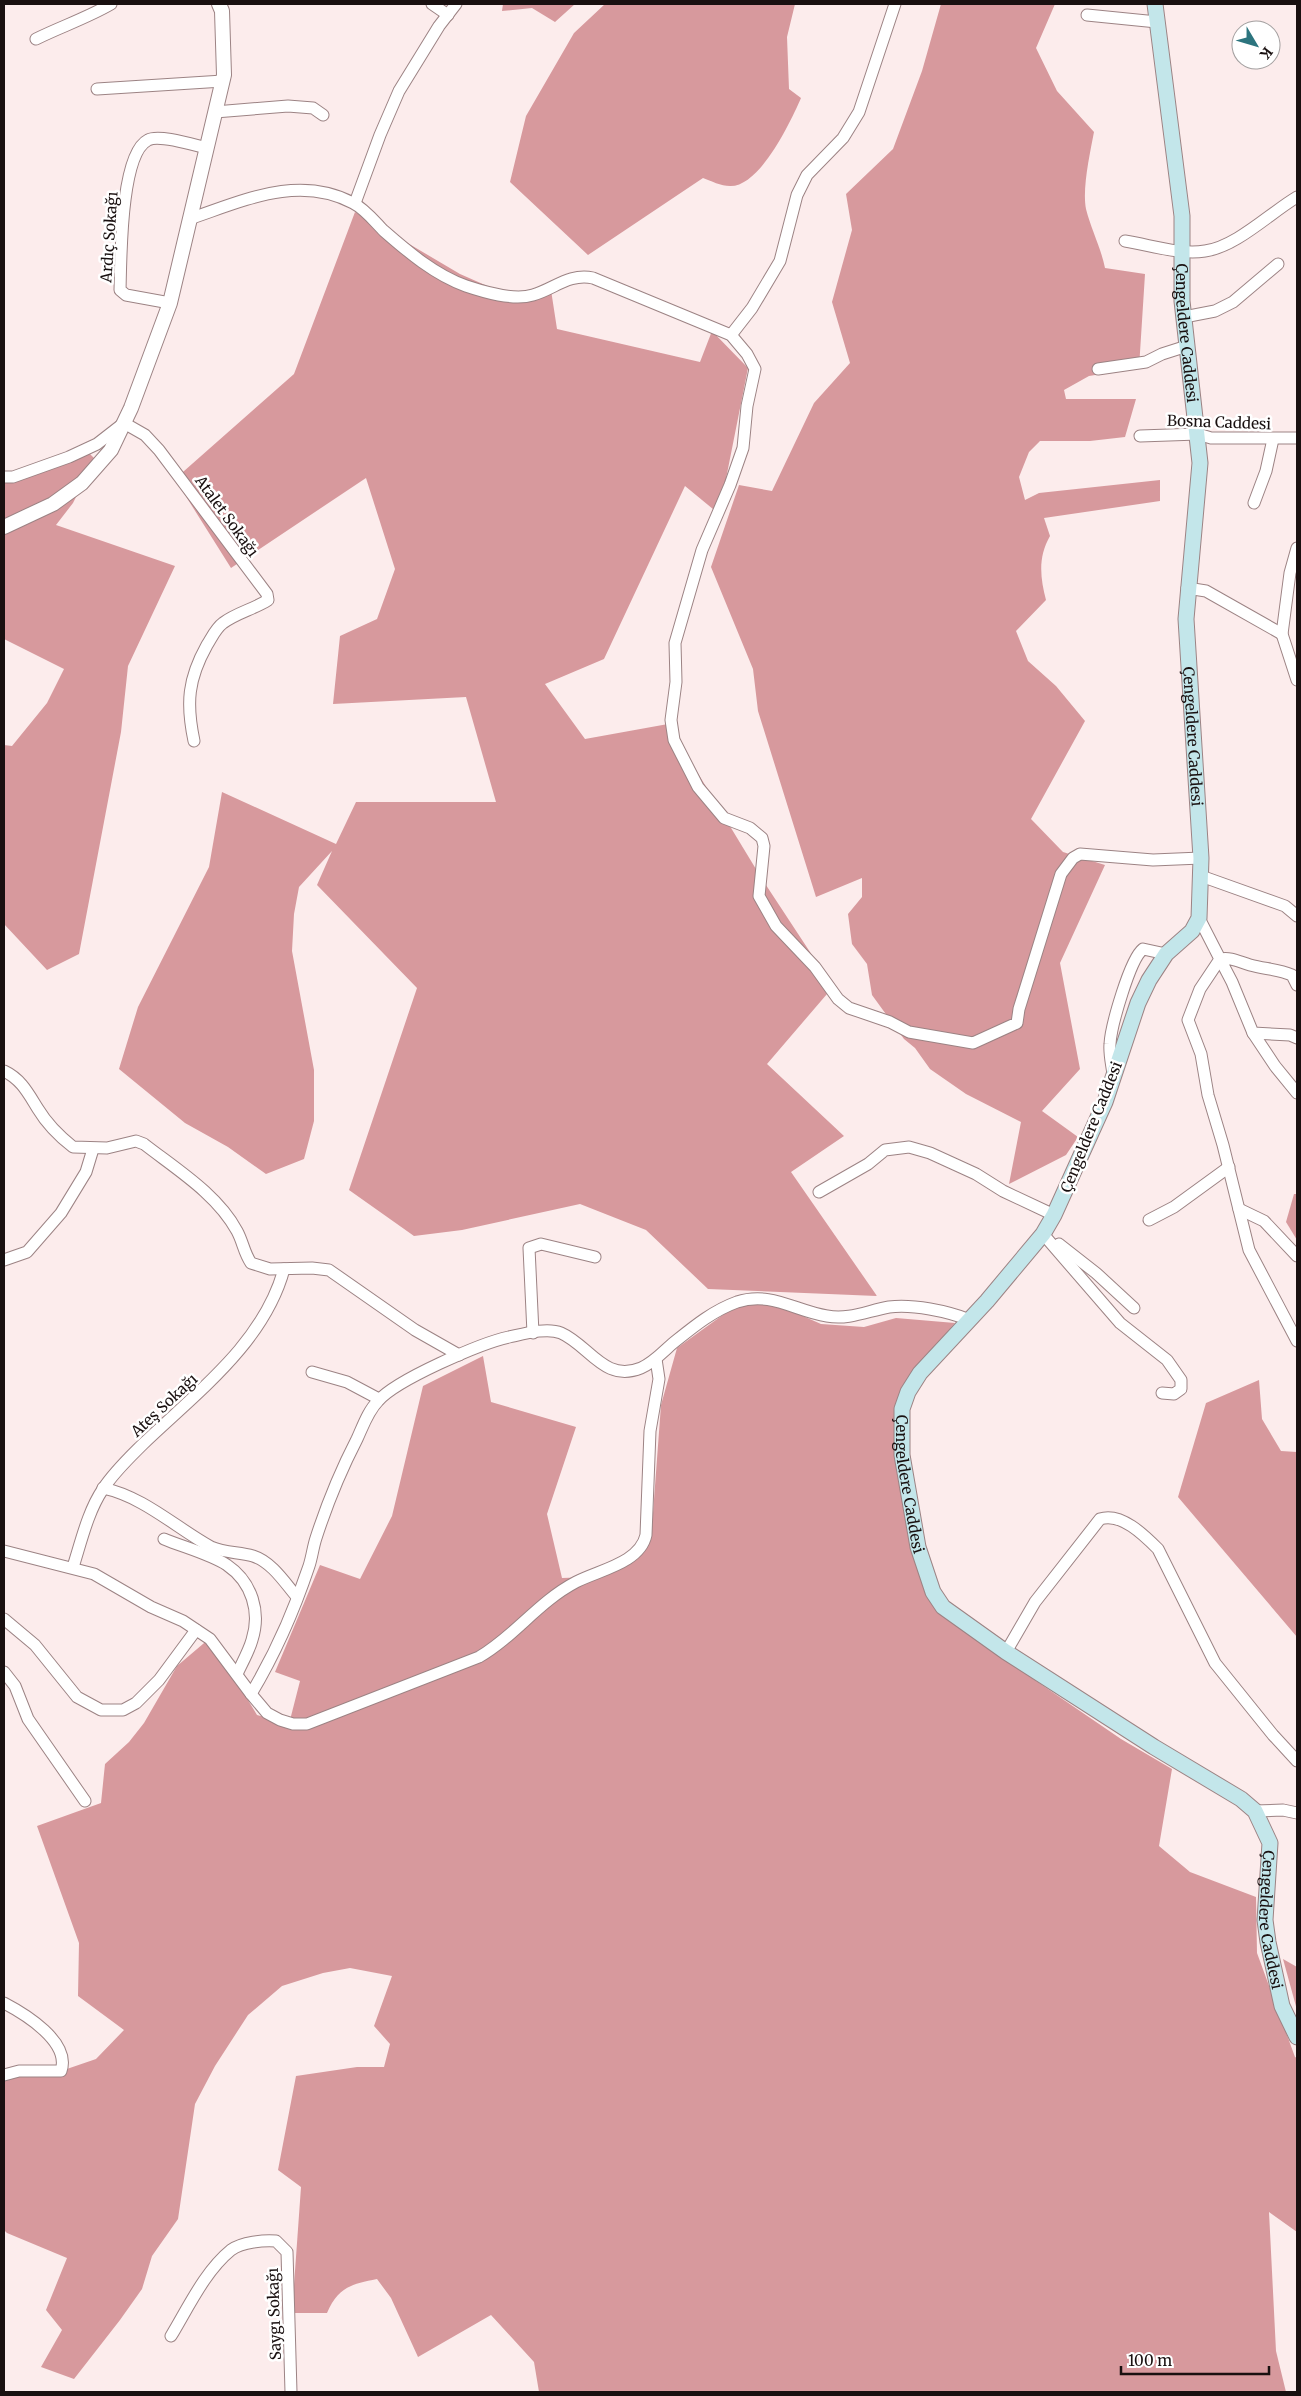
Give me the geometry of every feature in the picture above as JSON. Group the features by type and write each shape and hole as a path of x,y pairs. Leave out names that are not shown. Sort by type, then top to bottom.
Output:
{"main road":[{"name":"Çengeldere Caddesi","path":"1155,4 1182,216 1184,317 1198,434 1198,485 1187,588 1186,619 1201,858 1199,918 1192,931 1166,954 1149,980 1138,1003 1113,1079 1054,1215 1043,1234 970,1320 920,1373 908,1392 902,1409 902,1455 918,1547 933,1592 943,1607 1006,1652 1154,1747 1241,1799 1255,1811 1270,1843 1265,1920 1268,1942 1282,2006 1297,2037"}],"street":[{"path":"36,39 66,24 94,14 111,4"},
{"path":"4,527 53,504 82,483 105,458 124,423 153,354 170,303 223,80 222,11 219,4"},
{"path":"432,4 448,15"},
{"path":"355,203 380,135 399,91 456,4"},
{"path":"731,335 752,308 780,261 796,195 808,175 843,138 859,112 895,4"},
{"path":"1087,15 1157,22"},
{"path":"97,89 223,80"},
{"path":"215,112 288,106 313,108 323,114"},
{"name":"Ardıç Sokağı","path":"170,303 126,295 120,290 124,199 139,150 147,140 158,137 207,148"},
{"path":"189,219 263,194 287,189 309,189 331,194 355,203 404,249 435,270 465,285 495,294 522,297 532,295 581,275 593,278 731,335 747,354 755,369 747,406 743,448 730,485 702,550 675,643 676,682 671,720 674,740 698,787 724,818 750,828 762,838 764,846 759,896 776,926 815,967 838,998 849,1008 890,1022 909,1032 973,1043 1017,1023 1019,1009 1061,874 1073,858 1080,854 1154,860 1201,858"},
{"path":"1125,241 1182,251 1206,251 1233,242 1297,197"},
{"path":"1184,317 1215,311 1233,302 1278,264"},
{"path":"1098,369 1146,362 1162,354 1187,346"},
{"path":"4,477 13,477 69,457 97,444 124,423"},
{"name":"Atalet Sokağı","path":"124,423 145,434 159,450 225,535 267,594 268,600 223,623 213,634 202,654 192,677 188,701 194,741"},
{"name":"Bosna Caddesi","path":"1140,436 1198,434 1211,438 1297,438"},
{"path":"1254,503 1266,471 1273,439"},
{"path":"1297,548 1290,573 1282,634 1297,680"},
{"path":"1187,588 1206,591 1282,634"},
{"path":"1201,876 1285,906 1297,916"},
{"path":"1199,918 1232,982 1253,1033 1275,1066 1297,1093"},
{"path":"1113,1079 1110,1044 1117,1007 1136,957 1142,949 1166,954"},
{"path":"1297,985 1292,975 1281,970 1250,965 1228,957 1220,959 1200,989 1188,1020 1201,1054 1208,1095 1229,1166 1249,1250 1297,1341"},
{"path":"1253,1033 1290,1035 1297,1038"},
{"path":"4,1070 28,1090 38,1109 61,1138 73,1147 107,1148 136,1141 144,1144 203,1189 237,1231 251,1263 270,1269 329,1270 415,1330 459,1355"},
{"path":"819,1192 868,1164 885,1150 909,1147 930,1153 976,1174 1003,1191 1054,1215"},
{"path":"4,1260 27,1252 61,1213 86,1172 93,1149"},
{"path":"1149,1220 1174,1207 1229,1166"},
{"path":"1239,1209 1264,1221 1297,1256"},
{"path":"1043,1234 1071,1253 1134,1308"},
{"path":"1043,1234 1120,1322 1167,1360 1177,1372 1181,1380 1181,1389 1174,1394 1162,1393"},
{"path":"533,1332 529,1248 542,1244 595,1257"},
{"name":"Ateş Sokağı","path":"73,1567 86,1528 103,1488 132,1456 233,1358 275,1296 284,1269"},
{"path":"251,1694 274,1655 309,1564 316,1538 344,1464 370,1411 380,1399 398,1386 459,1355 506,1338 533,1332 560,1332 576,1342 590,1356 616,1370 636,1370 656,1359 706,1318 739,1302 753,1299 778,1300 815,1313 834,1317 858,1316 890,1307 899,1307 946,1312 970,1320"},
{"path":"4,1551 73,1567 94,1574 196,1630 210,1639 251,1694 268,1713 280,1720 293,1724 307,1724 479,1658 514,1632 528,1616 557,1593 590,1574 635,1555 641,1549 646,1535 650,1431 659,1379 656,1359"},
{"path":"312,1372 347,1382 380,1399"},
{"path":"103,1488 138,1500 211,1547 222,1552 250,1555 261,1559 273,1569 297,1596"},
{"path":"1006,1652 1035,1602 1100,1519 1108,1516 1123,1521 1145,1535 1158,1549 1215,1663 1273,1735 1297,1761"},
{"path":"164,1538 227,1566 248,1588 254,1600 253,1639 237,1674"},
{"path":"4,1619 35,1645 77,1697 101,1710 123,1710 136,1703 159,1680 196,1630"},
{"path":"4,1672 14,1686 28,1719 84,1801"},
{"path":"1255,1811 1283,1810 1297,1813"},
{"path":"4,2003 22,2012 45,2030 62,2054 64,2062 61,2071 19,2070 4,2075"},
{"name":"Saygı Sokağı","path":"171,2336 220,2261 233,2248 264,2240 276,2240 287,2252 291,2392"}],"shaded area":[{"path":"503,4 575,4 555,22 532,8 502,11"},
{"path":"605,4 795,4 787,37 789,89 801,98 773,151 752,176 741,183 730,186 703,178 588,255 510,182 526,116 574,33"},
{"path":"941,4 1055,4 1036,48 1057,91 1094,132 1087,171 1085,201 1105,268 1145,274 1139,368 1089,376 1064,390 1066,399 1136,399 1125,437 1090,441 1040,441 1029,452 1019,477 1025,500 1039,493 1160,480 1160,501 1044,518 1050,536 1043,552 1041,567 1046,600 1016,631 1028,661 1056,686 1085,721 1031,819 1063,852 1105,865 1060,963 1080,1069 1042,1111 1078,1137 1066,1155 1009,1184 1021,1122 966,1094 930,1069 915,1048 904,1039 872,995 867,964 852,944 848,914 862,897 862,878 816,897 758,711 753,669 711,567 739,485 772,491 814,403 850,363 832,302 852,230 846,194 893,149 922,71"},
{"path":"355,212 460,274 517,299 551,290 557,329 700,362 712,331 748,368 719,514 685,486 604,659 545,684 585,739 668,724 762,879 833,987 767,1064 844,1136 791,1172 877,1296 708,1289 646,1230 580,1204 462,1230 414,1236 349,1190 417,988 317,885 332,851 299,887 294,914 292,951 314,1070 314,1121 304,1159 266,1174 228,1147 185,1123 119,1069 138,1007 209,867 222,792 336,844 356,802 496,802 466,697 333,704 340,636 377,619 395,569 366,478 231,568 175,479 294,374"},
{"path":"89,453 95,459 73,503 56,525 175,566 128,666 121,732 79,954 47,970 4,924 4,745 12,746 47,703 64,669 4,639 4,481"},
{"path":"1294,1194 1297,1194 1297,1240 1286,1222"},
{"path":"771,1302 821,1324 864,1327 896,1318 955,1323 920,1364 897,1405 894,1455 910,1547 925,1591 1001,1657 1121,1739 1172,1769 1159,1846 1190,1872 1256,1897 1257,1953 1295,2057 1297,2058 1297,2232 1269,2212 1276,2351 1286,2392 539,2392 534,2362 491,2315 418,2357 391,2298 377,2279 353,2285 341,2292 331,2304 327,2313 292,2313 301,2187 278,2170 296,2076 357,2067 384,2067 390,2044 374,2026 392,1976 350,1968 323,1973 282,1986 248,2015 215,2066 195,2104 178,2219 152,2256 142,2289 74,2379 41,2367 62,2330 46,2310 67,2258 7,2233 4,2230 4,2075 61,2071 96,2059 124,2030 78,1996 79,1943 37,1826 101,1803 105,1764 129,1742 144,1723 177,1666 210,1638 257,1715 289,1724 300,1681 275,1672 320,1565 360,1579 392,1516 423,1386 483,1356 491,1402 576,1427 547,1514 562,1578 590,1577 641,1552 651,1540 661,1405 677,1348 738,1304"},
{"path":"1259,1380 1262,1419 1281,1451 1297,1452 1297,1637 1178,1497 1206,1403"},
{"path":"1283,1959 1297,1967 1297,2010"}]}
